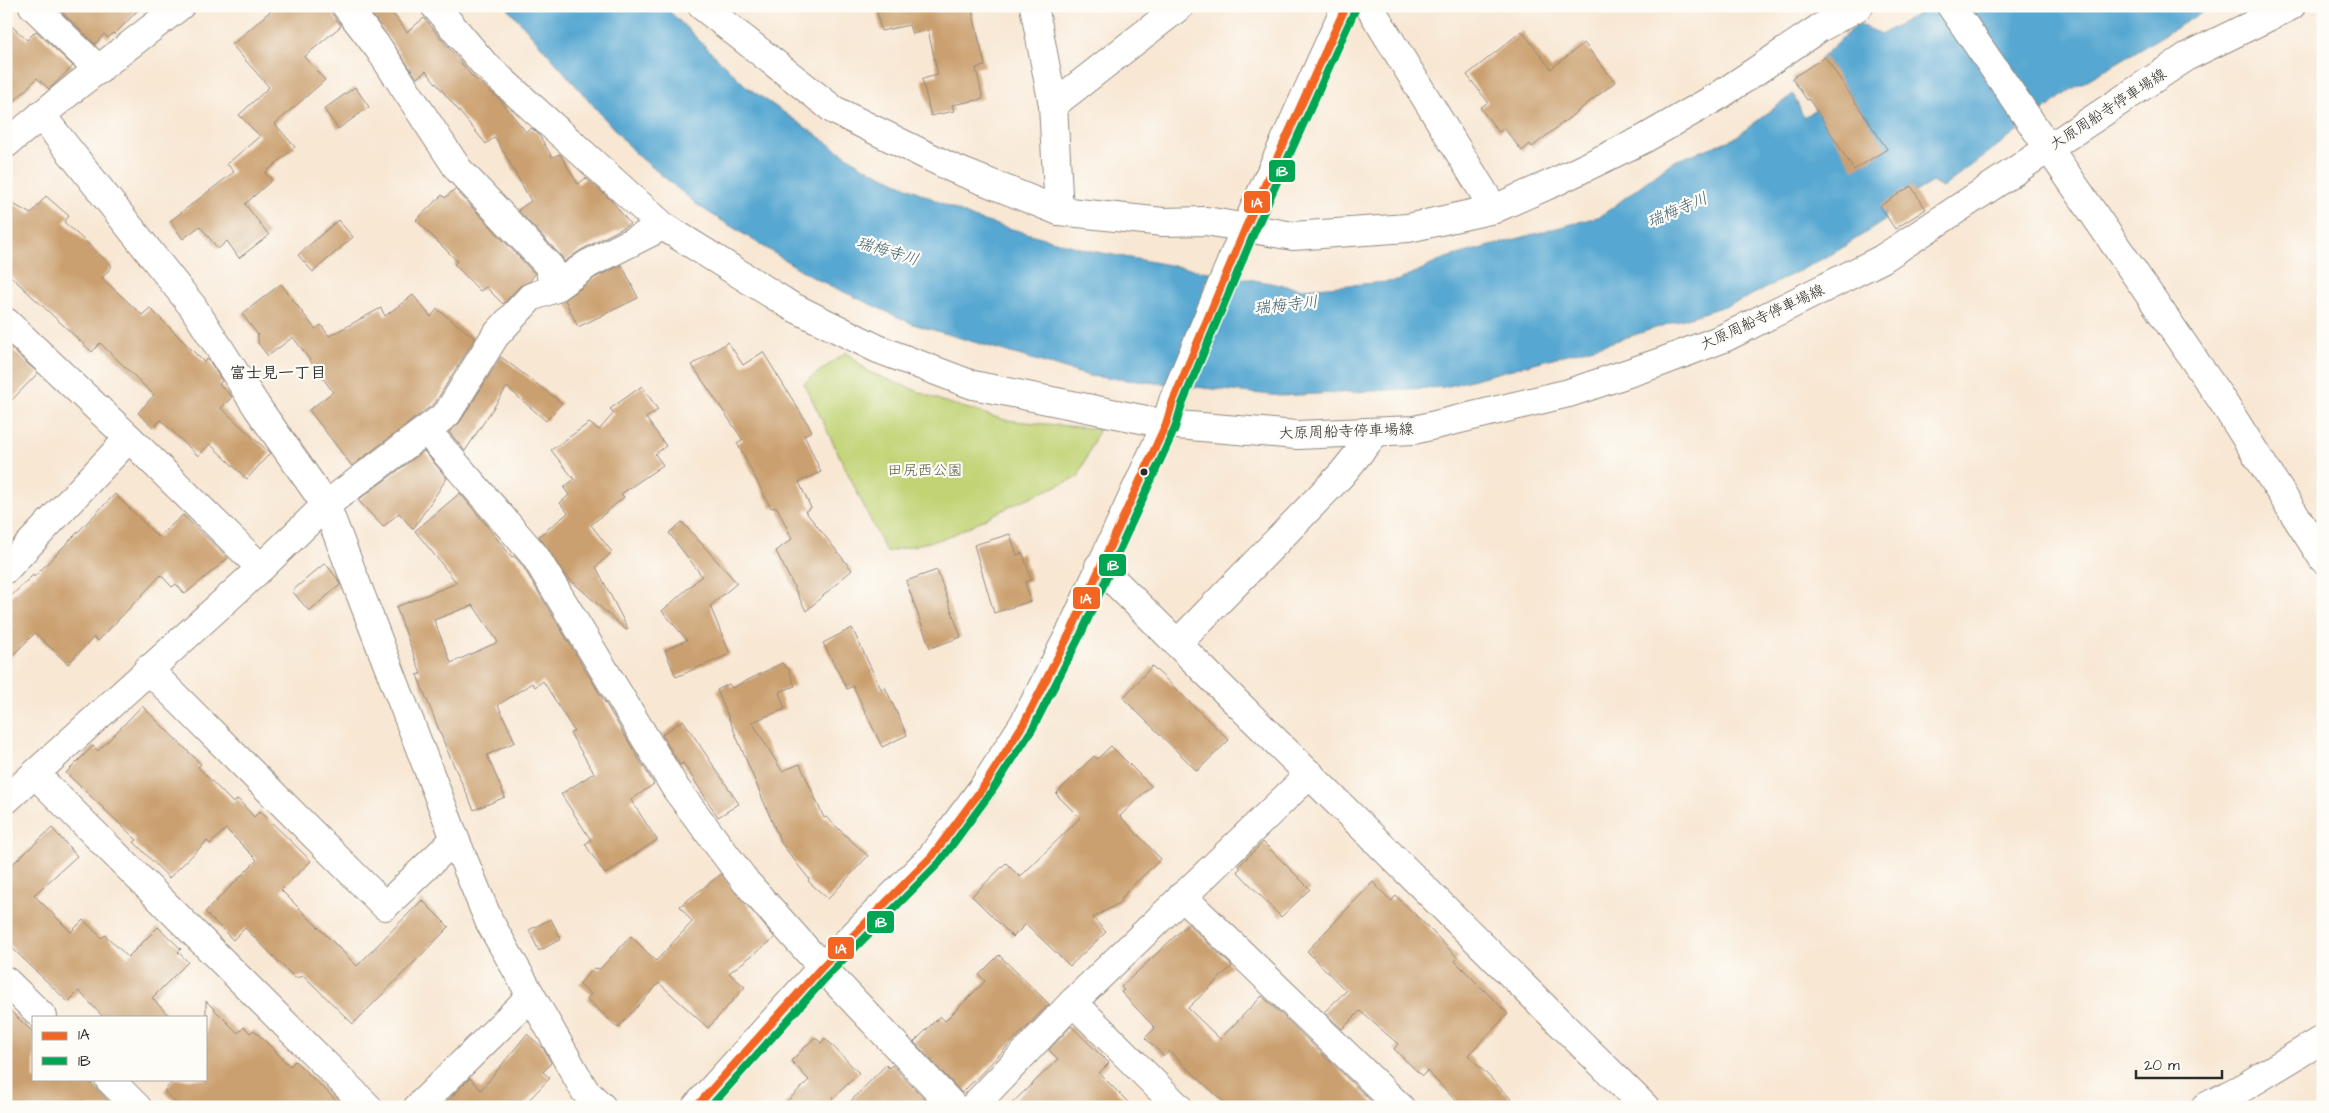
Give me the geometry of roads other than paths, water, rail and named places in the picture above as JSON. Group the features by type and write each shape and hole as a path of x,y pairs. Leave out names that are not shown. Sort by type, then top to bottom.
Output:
{"street":[{"path":"33,6 99,70"},
{"path":"6,144 180,6"},
{"path":"346,6 379,50 458,169 550,267 553,289"},
{"name":"大原周船寺停車場線","path":"435,6 484,64 663,226 791,306 878,349 973,385 1170,413 1297,435 1414,430 1569,393 1724,338 1882,259 2188,56 2290,6"},
{"path":"702,6 834,110 952,168 1059,211 1163,222 1206,221 1293,236 1408,228 1494,208 1555,182 1644,139 1720,95 1818,29 1859,6"},
{"path":"1034,6 1053,105 1059,211"},
{"path":"1053,105 1180,6"},
{"path":"696,1107 822,968 932,856 984,786 1024,723 1072,629 1170,413 1245,229 1346,6"},
{"path":"1369,6 1494,208"},
{"path":"1951,6 2221,399 2323,559"},
{"path":"41,115 193,307 256,407 326,505 489,922 585,1091 602,1107"},
{"path":"6,800 148,669 262,568 326,505 447,414 495,336 530,297 553,289 588,264 663,226"},
{"path":"6,322 129,438 262,568"},
{"path":"426,430 535,556 676,789 746,882 822,968 954,1107"},
{"path":"1178,644 1341,475 1376,432"},
{"path":"11,553 129,438"},
{"path":"1099,566 1646,1107"},
{"path":"148,669 385,906 455,839"},
{"path":"35,774 368,1107"},
{"path":"973,1107 1073,1002 1310,774"},
{"path":"1182,896 1400,1107"},
{"path":"6,981 43,1016"},
{"path":"418,1107 530,997"},
{"path":"1073,1002 1178,1107"},
{"path":"2205,1107 2244,1087 2323,1039"},
{"path":"110,1080 137,1107"}],"water":[{"name":"瑞梅寺川","path":"506,6 664,6 747,87 860,165 976,219 1091,251 1304,289 1397,281 1446,258 1601,216 1672,162 1733,139 1793,94 1804,118 1837,93 1819,60 1857,24 1882,34 1932,6 2213,6 2069,91 1942,188 1932,182 1885,210 1884,221 1834,253 1740,301 1609,343 1445,387 1281,396 1089,376 913,324 814,278 700,207 635,153"}],"district":[{"name":"富士見一丁目","path":"278,372"}],"park label":[{"name":"田尻西公園","path":"925,470"}]}
